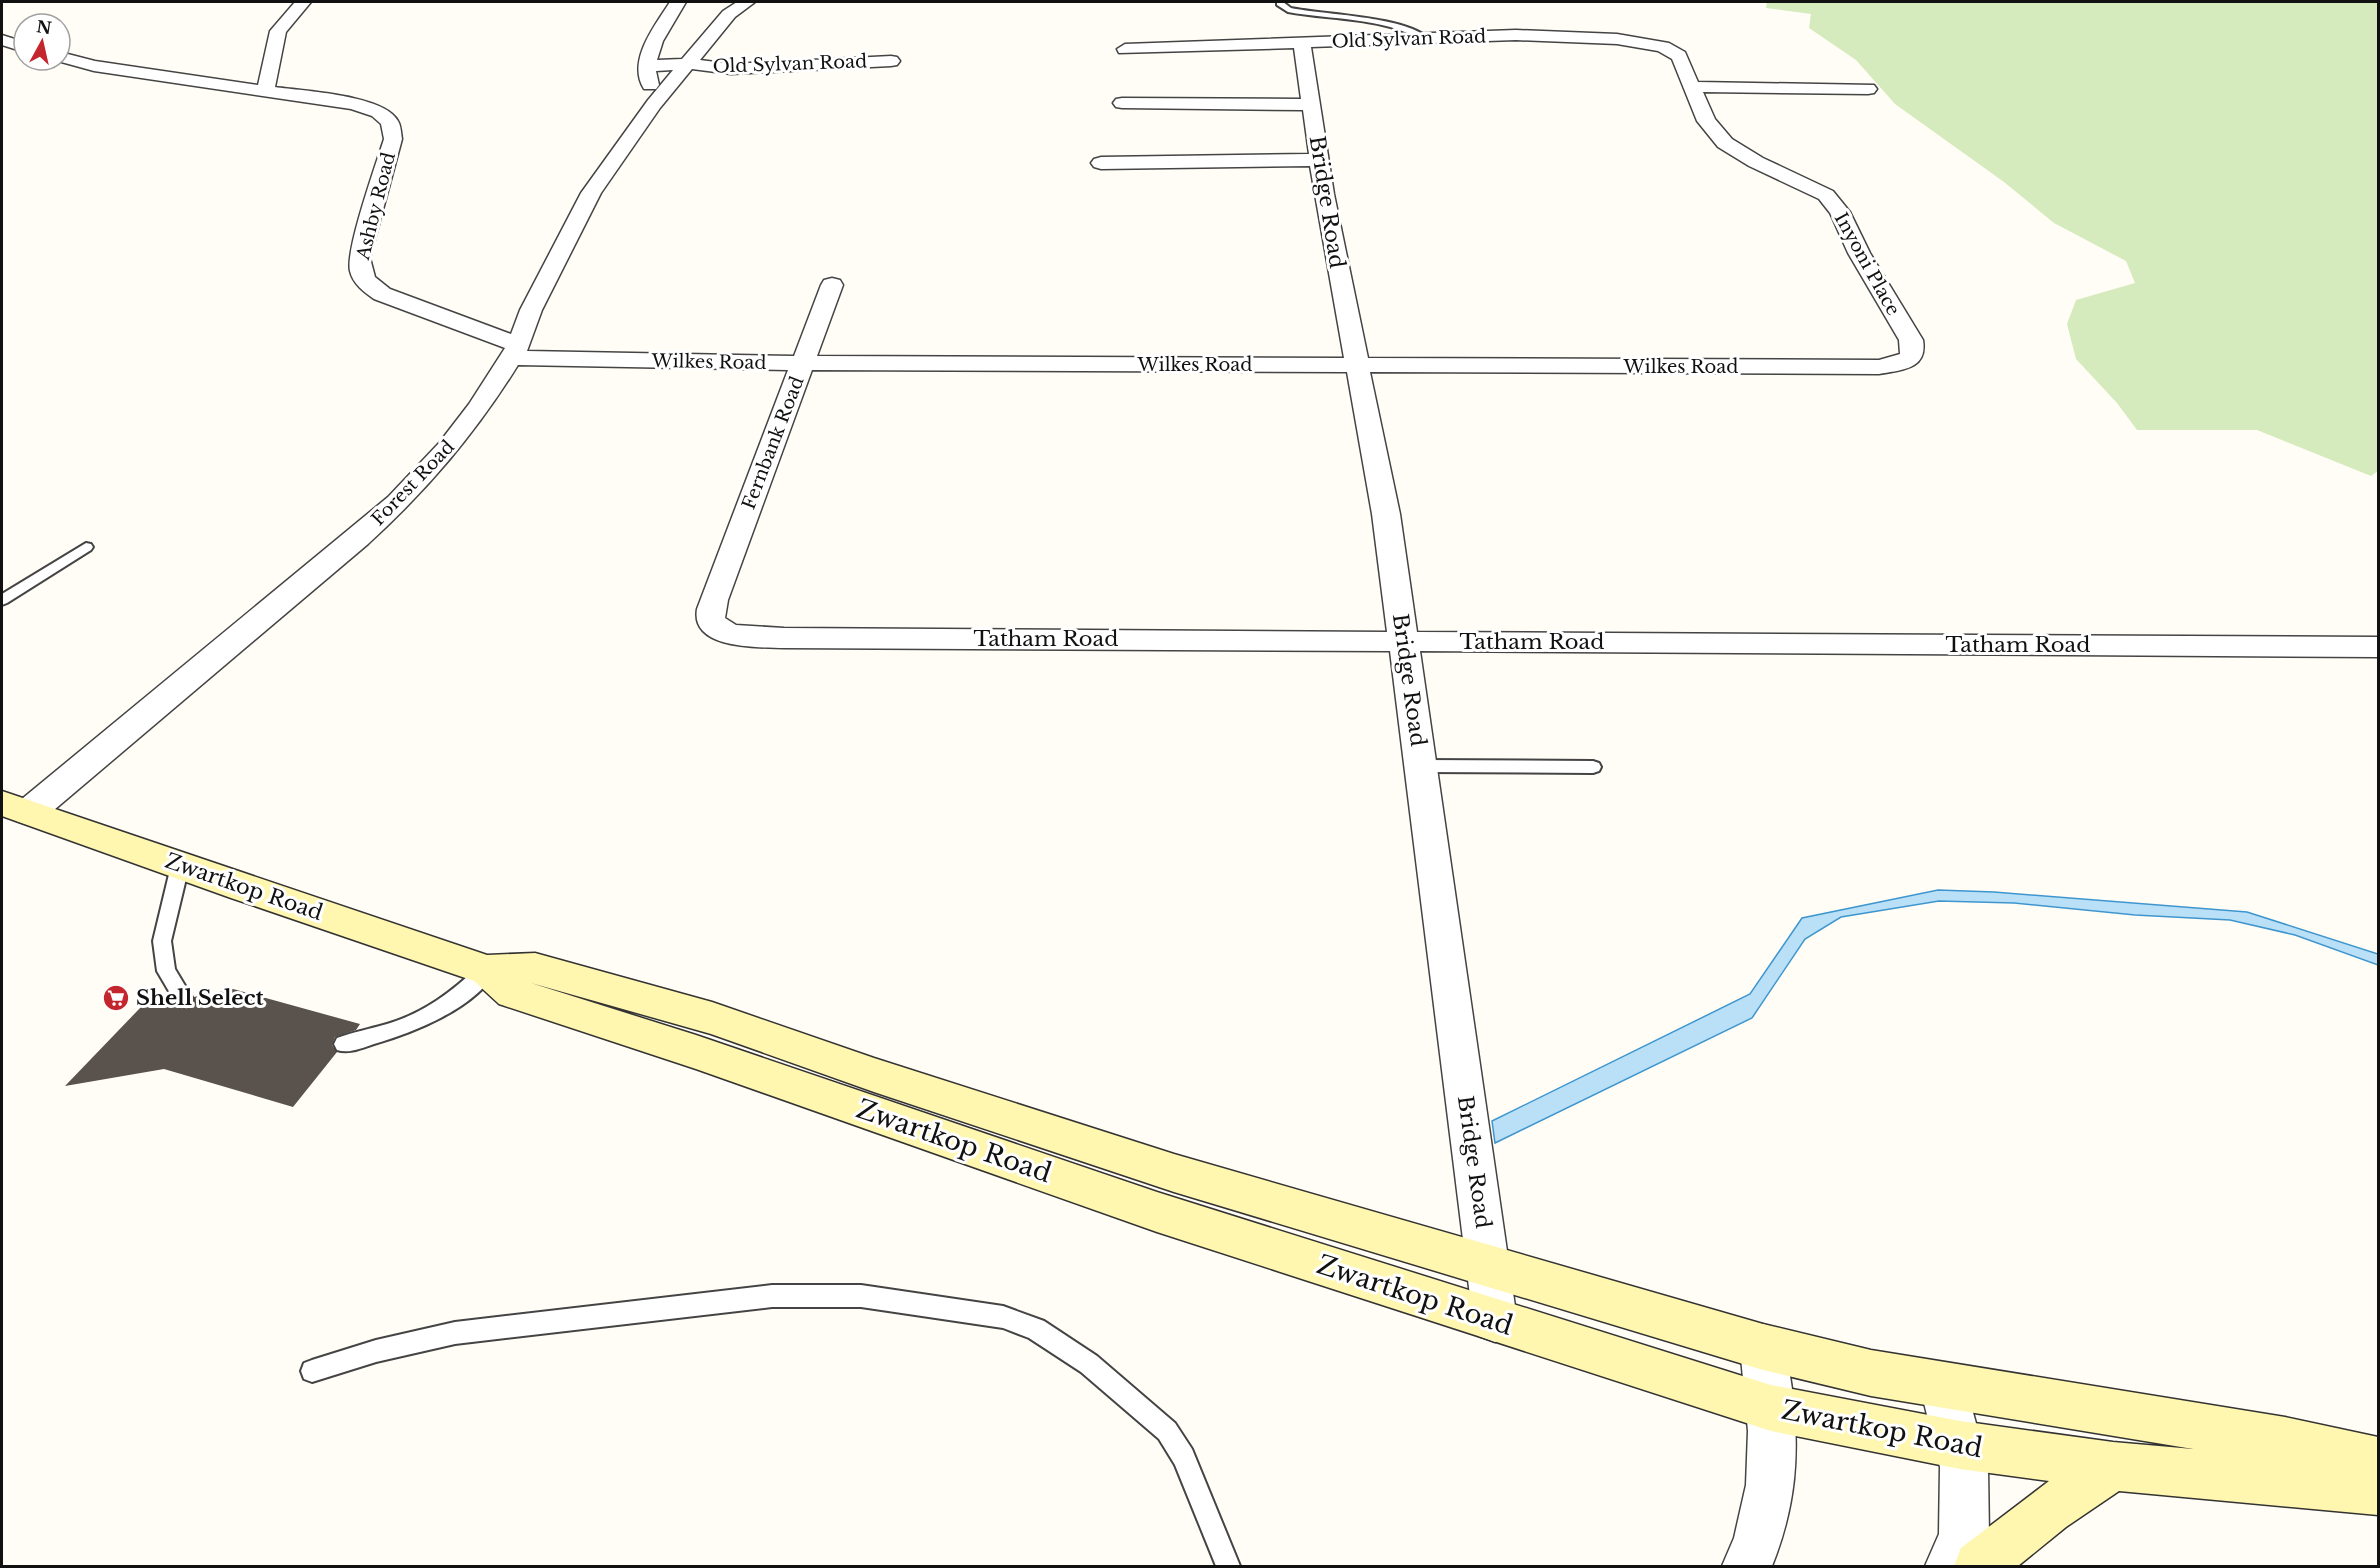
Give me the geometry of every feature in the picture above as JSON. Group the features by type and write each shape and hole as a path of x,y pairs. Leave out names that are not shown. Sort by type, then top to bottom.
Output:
{"street":[{"path":"266,90 278,31 303,2"},
{"path":"654,104 647,66 654,44 678,2"},
{"name":"Forest Road","path":"15,807 195,675 397,503 448,448 479,408 515,352 531,310 591,193 654,104 690,64 729,14 747,2"},
{"name":"Old Sylvan Road","path":"1125,49 1516,35 1617,39 1664,47 1679,56 1684,65"},
{"name":"Bridge Road","path":"1302,44 1346,318 1358,366 1386,514 1495,1320"},
{"name":"Ashby Road","path":"72,60 94,66 354,104 378,112 390,122 393,139 359,258 360,273 368,285 382,294 515,352"},
{"name":"Old Sylvan Road","path":"647,66 690,64 731,69 891,61"},
{"name":"Inyoni Place","path":"1684,65 1706,121 1725,144 1756,162 1826,195 1840,212 1859,253 1911,340 1914,351 1910,358 1879,367"},
{"path":"1693,87 1868,89"},
{"path":"1122,103 1311,105"},
{"path":"1101,164 1319,160"},
{"name":"Fernbank Road","path":"714,600 832,285"},
{"name":"Wilkes Road","path":"515,352 804,363 1879,367"},
{"name":"Tatham Road","path":"714,600 711,614 713,624 722,631 742,636 2379,647"},
{"name":"Zwartkop Road","path":"15,807 180,866 487,970 535,968 701,1015 874,1075 1174,1173 1763,1347 1871,1373 1943,1387 2285,1441 2379,1461"},
{"name":"Zwartkop Road","path":"487,970 512,993 696,1052 1157,1212 1771,1408 1960,1445 2113,1466 2379,1491"},
{"path":"1747,1566 1759,1540 1770,1493 1774,1450 1763,1347"},
{"path":"1943,1387 1965,1467 1964,1536 1950,1566"},
{"path":"1979,1566 2049,1510 2113,1466"}],"lane":[{"path":"1280,3 1288,10 1389,26 1418,33 1424,38"},
{"path":"2,600 86,547"},
{"path":"1421,766 1593,767"},
{"path":"180,866 162,941 166,971 184,999"},
{"path":"344,1044 415,1024 442,1010 468,990 487,970"},
{"path":"312,1371 376,1351 455,1333 772,1296 861,1296 1003,1317 1036,1329 1089,1364 1167,1431 1184,1457 1228,1566"}],"green space":[{"path":"1767,2 2378,2 2378,471 2371,476 2257,430 2137,430 2117,403 2076,359 2067,324 2076,300 2135,283 2126,261 2054,223 2004,182 1895,104 1856,60 1809,28 1811,14 1766,8"}],"water":[{"path":"1938,890 1994,892 2247,912 2378,954 2378,965 2295,935 2230,920 2135,915 2014,903 1939,901 1841,917 1805,939 1752,1018 1495,1143 1492,1121 1750,994 1802,918"}],"building":[{"path":"233,989 360,1024 356,1030 335,1037 332,1045 337,1052 293,1107 164,1069 65,1086 141,1007 172,1001 176,1007 185,1009 193,1006 194,997"}],"place":[{"name":"Shell Select","path":"116,998"}]}
